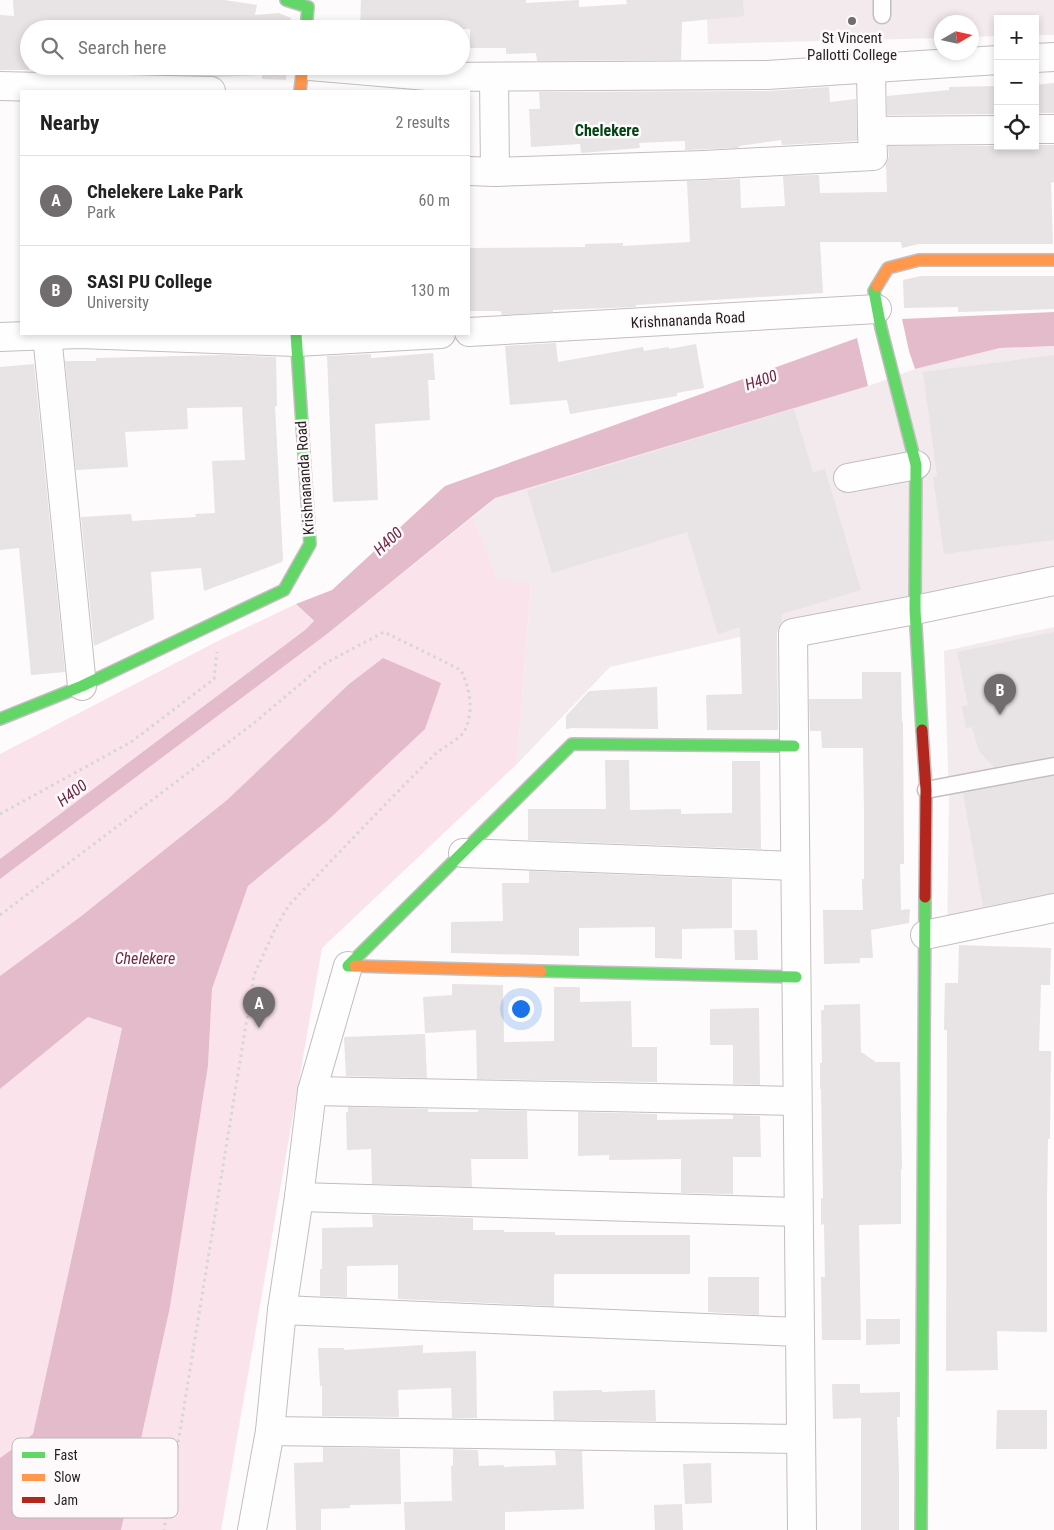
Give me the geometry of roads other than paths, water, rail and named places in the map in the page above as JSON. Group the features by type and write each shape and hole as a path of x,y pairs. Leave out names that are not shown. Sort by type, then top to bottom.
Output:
{"street":[{"path":"1039,58 1054,57"},
{"path":"407,75 439,78 767,75 994,60"},
{"path":"494,77 482,172 704,165 873,156 871,68"},
{"path":"300,90 302,75"},
{"path":"0,86 169,90"},
{"path":"1039,129 1054,129"},
{"path":"872,131 994,130"},
{"path":"921,1530 926,790 915,610 916,465 877,309 888,268 919,260 1054,260"},
{"name":"Krishnananda Road","path":"470,332 877,309"},
{"path":"0,338 47,335 82,686"},
{"path":"133,335 296,338 405,335"},
{"name":"Krishnananda Road","path":"0,720 82,686 284,590 310,544 296,338"},
{"path":"848,478 916,465"},
{"path":"802,1530 793,633 1054,581"},
{"path":"252,1530 270,1431 282,1310 299,1197 312,1091 348,966 572,744 794,746"},
{"path":"462,853 795,866"},
{"path":"925,934 1054,908"},
{"path":"348,966 796,977"},
{"path":"312,1091 797,1101"},
{"path":"299,1197 798,1212"},
{"path":"282,1310 800,1332"},
{"path":"270,1431 801,1439"}],"lane":[{"path":"926,790 1054,766"}],"water":[{"path":"1054,312 1054,346 1000,348 915,369 902,319"},
{"name":"H400","path":"857,338 868,386 495,498 327,634 0,879 0,859 305,630 314,621 296,604 332,590 445,486"},
{"name":"Chelekere","path":"383,658 441,683 425,729 327,821 248,886 212,989 208,1066 170,1307 141,1438 28,1438 33,1434 122,1028 88,1017 0,1089 0,976 80,917 227,800 349,684"},
{"name":"Chelekere","path":"12,1449 12,1518 124,1518 121,1530 0,1530 0,1458"}],"place":[{"name":"St Vincent Pallotti College","path":"852,21"},
{"name":"SASI PU College","path":"1000,715"},
{"name":"Chelekere Lake Park","path":"259,1028"}],"district":[{"name":"Chelekere","path":"607,130"}]}
